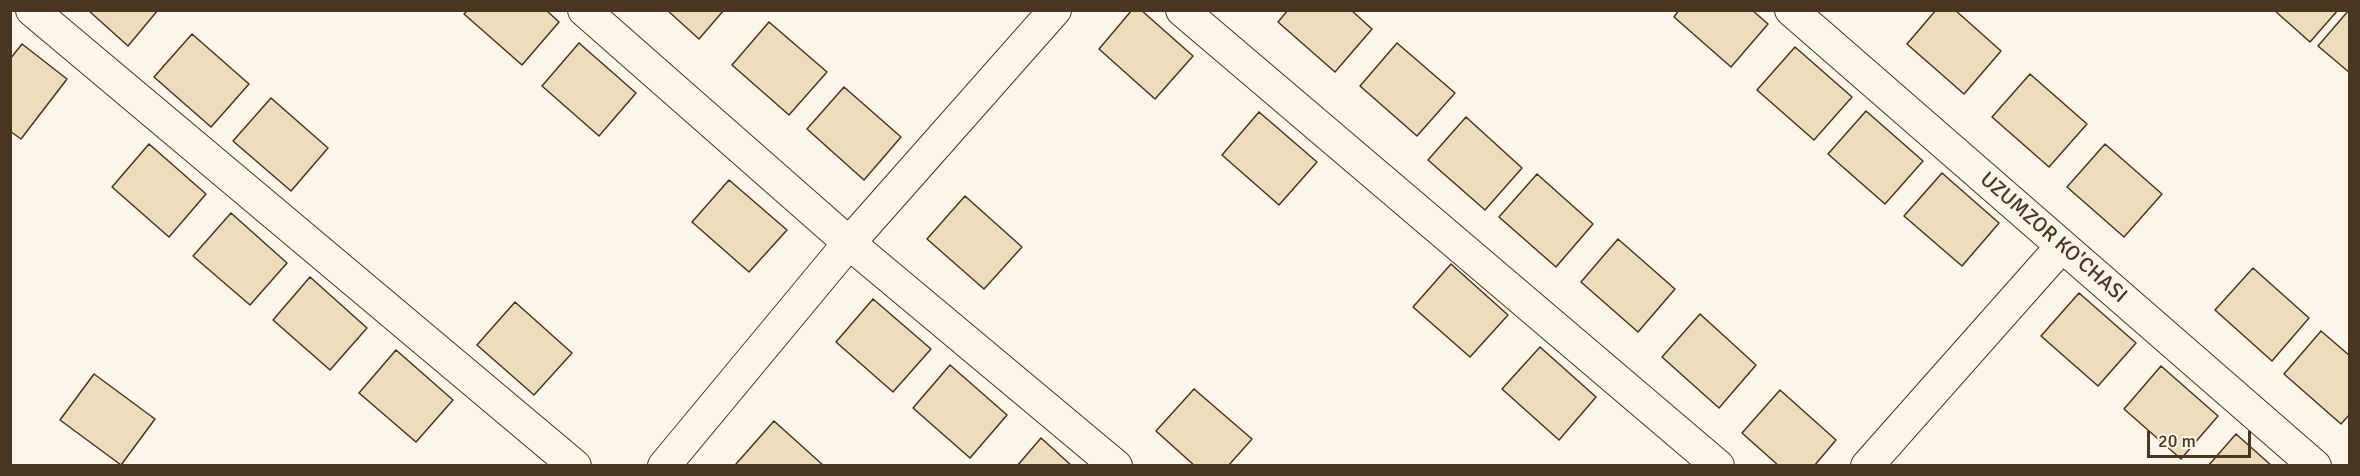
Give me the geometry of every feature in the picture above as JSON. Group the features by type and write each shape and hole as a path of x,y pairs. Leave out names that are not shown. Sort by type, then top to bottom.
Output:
{"street":[{"path":"32,10 575,465"},
{"path":"584,10 849,243 1116,465"},
{"path":"664,465 849,243 1055,10"},
{"path":"1182,10 1718,465"},
{"name":"UZUMZOR KO'CHASI","path":"1791,10 2315,465"},
{"path":"1867,465 2062,246"}],"building":[{"path":"88,10 158,10 128,46"},
{"path":"468,10 546,10 559,22 522,65 464,14"},
{"path":"667,10 724,10 699,39"},
{"path":"1132,10 1141,10 1193,56 1155,99 1099,49"},
{"path":"1288,10 1351,10 1372,29 1335,72 1278,22"},
{"path":"1679,10 1752,10 1768,24 1731,67 1674,17"},
{"path":"1936,10 1955,10 2001,51 1964,94 1907,44"},
{"path":"2274,10 2338,10 2310,42"},
{"path":"2350,10 2350,73 2318,46"},
{"path":"769,22 827,72 789,115 732,65"},
{"path":"192,34 249,84 211,127 154,77"},
{"path":"579,43 636,93 599,136 542,86"},
{"path":"1397,43 1455,93 1417,136 1360,86"},
{"path":"22,44 67,79 21,139 10,131 10,59"},
{"path":"1795,47 1852,97 1814,140 1757,90"},
{"path":"2030,74 2087,124 2049,167 1992,117"},
{"path":"844,87 901,137 864,180 807,129"},
{"path":"271,98 328,148 291,191 233,141"},
{"path":"1866,111 1923,161 1885,204 1828,154"},
{"path":"1259,112 1317,162 1279,205 1222,155"},
{"path":"1466,117 1522,168 1485,210 1428,160"},
{"path":"149,144 206,194 169,237 112,187"},
{"path":"2105,144 2162,194 2124,237 2067,187"},
{"path":"1942,173 1999,223 1962,266 1904,216"},
{"path":"1537,174 1593,224 1556,267 1499,217"},
{"path":"729,180 787,230 749,272 692,222"},
{"path":"965,196 1022,247 984,289 927,239"},
{"path":"231,213 287,263 250,305 193,256"},
{"path":"1618,239 1675,289 1638,332 1581,282"},
{"path":"1451,264 1508,315 1470,357 1413,307"},
{"path":"2253,268 2309,318 2272,361 2215,310"},
{"path":"310,277 367,328 330,370 273,320"},
{"path":"2079,293 2136,343 2098,386 2041,336"},
{"path":"873,299 931,349 893,392 836,342"},
{"path":"515,302 572,353 534,395 477,345"},
{"path":"1700,314 1756,365 1719,408 1662,357"},
{"path":"2321,331 2350,356 2350,414 2341,424 2284,374"},
{"path":"1540,347 1596,397 1559,440 1502,389"},
{"path":"396,350 453,400 416,442 359,393"},
{"path":"950,365 1007,415 970,458 913,408"},
{"path":"2161,366 2218,416 2181,459 2124,409"},
{"path":"94,374 155,419 121,465 60,420"},
{"path":"1194,389 1252,439 1228,466 1195,466 1156,431"},
{"path":"1780,390 1836,440 1814,466 1779,466 1742,433"},
{"path":"774,421 824,466 738,466 736,464"},
{"path":"2236,434 2272,466 2208,466"},
{"path":"1041,438 1072,466 1017,466"}]}
